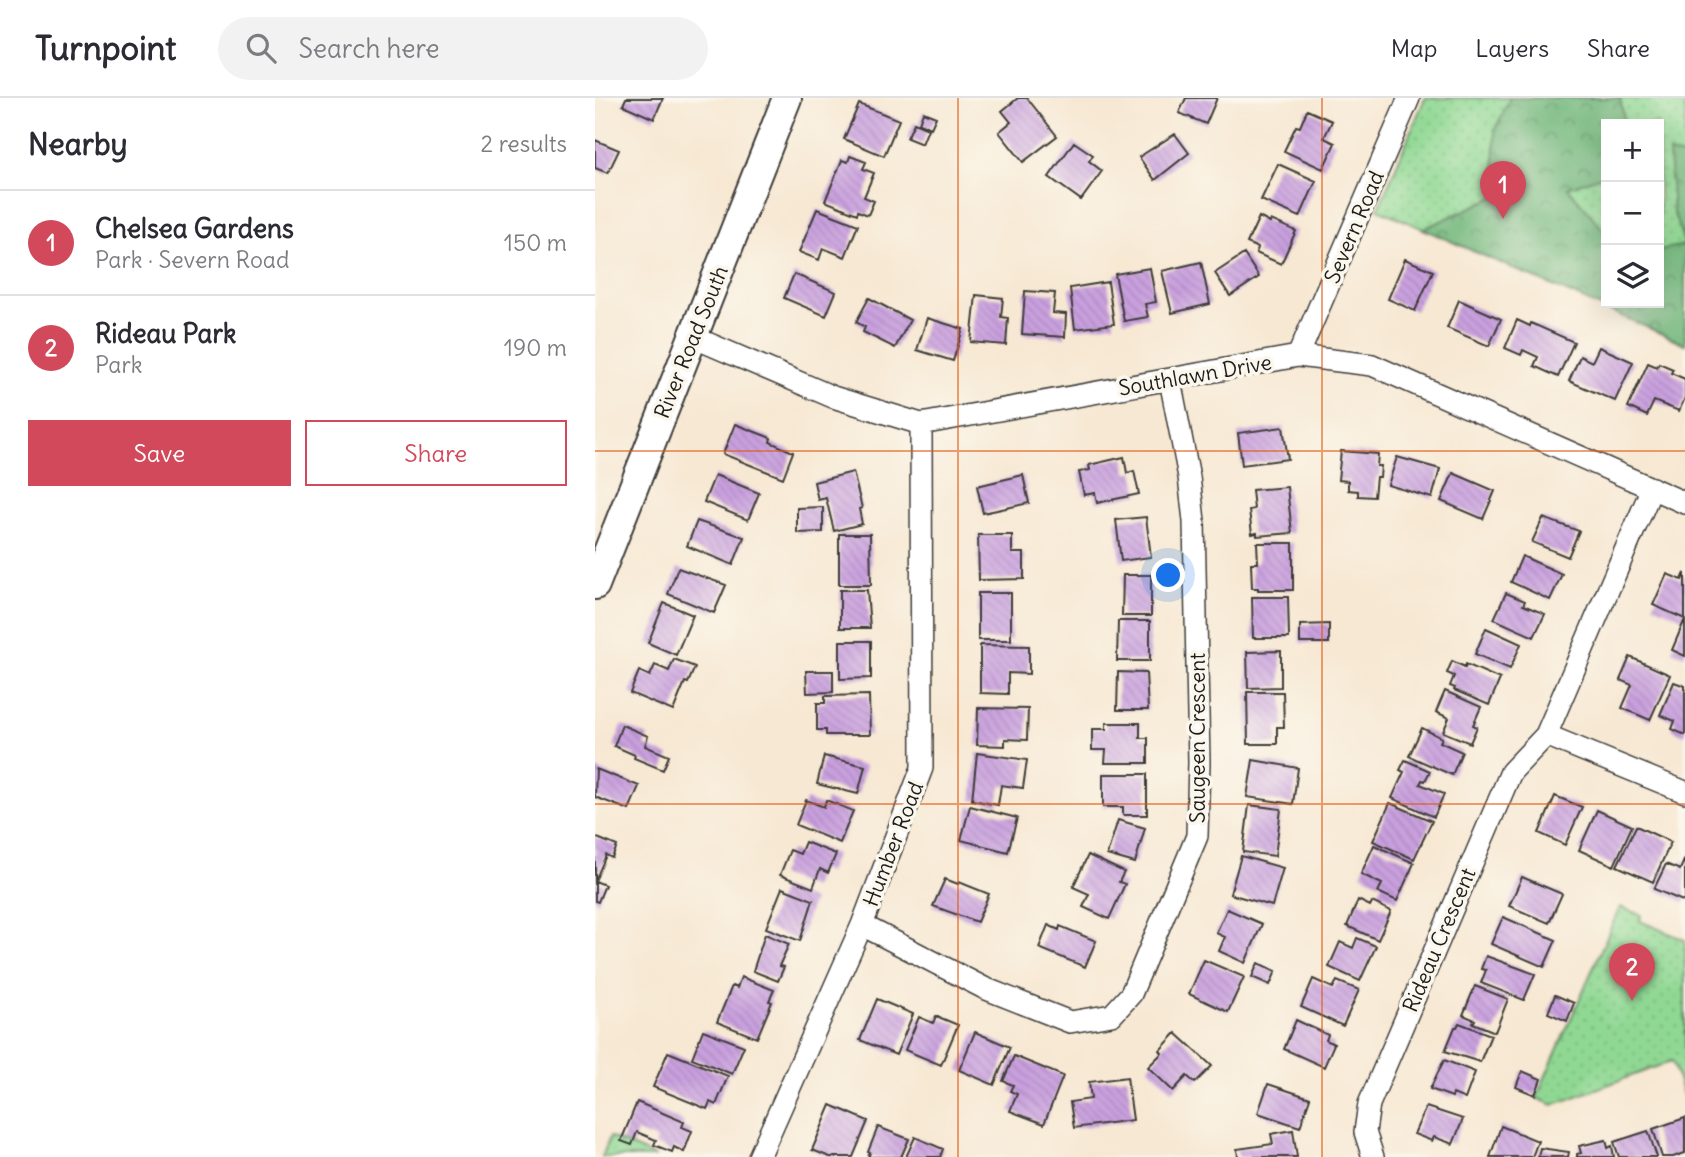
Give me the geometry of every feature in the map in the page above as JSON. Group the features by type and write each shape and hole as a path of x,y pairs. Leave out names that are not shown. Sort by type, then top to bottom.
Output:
{"street":[{"name":"River Road South","path":"595,585 787,98"},
{"name":"Severn Road","path":"1299,356 1409,98"},
{"name":"Southlawn Drive","path":"693,337 832,397 921,424 1299,356 1372,365 1685,503"},
{"name":"Saugeen Crescent","path":"862,925 985,988 1070,1022 1112,1015 1131,995 1198,836 1194,521 1189,477 1170,380"},
{"name":"Humber Road","path":"759,1157 862,925 922,768 921,424"},
{"name":"Rideau Crescent","path":"1373,1157 1365,1132 1369,1104 1511,772 1546,735 1652,488"},
{"path":"1546,735 1685,792"}],"green space":[{"path":"1425,98 1685,98 1685,344 1603,308 1664,308 1664,119 1601,119 1601,307 1378,209"},
{"path":"1510,98 1620,98 1624,119 1601,119 1601,176 1568,188 1601,227 1601,307 1423,229 1494,197 1495,130"},
{"path":"1669,153 1685,156 1685,245 1673,212"},
{"path":"1685,245 1685,344 1603,308 1664,308 1664,249"},
{"path":"1620,907 1641,915 1640,921 1685,940 1685,1100 1672,1061 1553,1105 1536,1098"},
{"path":"610,1137 656,1157 602,1157"}],"building":[{"path":"626,98 663,98 654,119 623,105"},
{"path":"1018,98 1027,98 1057,136 1023,162 999,132 1011,122 1002,111"},
{"path":"1186,98 1217,98 1206,124 1179,113"},
{"path":"859,104 899,120 884,156 844,139"},
{"path":"1307,110 1332,121 1324,138 1335,143 1323,169 1284,151 1296,126 1300,127"},
{"path":"923,112 936,117 931,128 919,123"},
{"path":"914,123 928,129 922,144 907,138"},
{"path":"1175,134 1189,153 1155,180 1139,157"},
{"path":"595,140 619,150 608,173 595,168"},
{"path":"1074,142 1093,155 1089,161 1102,171 1081,200 1049,177"},
{"path":"850,156 866,162 863,169 874,173 864,197 874,201 868,215 858,211 857,214 825,201 842,160 848,162"},
{"path":"1278,164 1316,181 1300,217 1261,200"},
{"path":"817,209 858,225 845,257 823,248 819,260 799,252"},
{"path":"1259,217 1296,231 1281,264 1256,253 1258,248 1247,243"},
{"path":"1244,254 1259,277 1230,296 1215,273"},
{"path":"1405,259 1433,271 1415,311 1388,299"},
{"path":"1201,262 1210,304 1172,313 1162,271"},
{"path":"1150,268 1156,302 1145,304 1148,317 1124,321 1115,274"},
{"path":"794,274 836,292 826,316 784,298"},
{"path":"1108,282 1114,324 1075,329 1070,288"},
{"path":"1025,291 1055,293 1053,313 1066,314 1065,337 1022,334"},
{"path":"976,295 1003,298 1001,317 1008,318 1006,345 971,342"},
{"path":"869,298 910,320 895,348 863,332 865,327 856,322"},
{"path":"1459,300 1501,319 1489,346 1447,328"},
{"path":"927,318 963,329 953,361 917,350"},
{"path":"1517,320 1530,326 1531,323 1574,342 1558,377 1534,366 1538,357 1523,350 1521,355 1505,348"},
{"path":"1599,347 1633,362 1615,401 1569,381 1580,356 1592,362"},
{"path":"1648,363 1657,367 1659,363 1673,369 1671,373 1685,379 1685,398 1679,411 1654,401 1647,416 1628,407"},
{"path":"735,424 771,438 770,442 793,452 783,478 723,454"},
{"path":"1283,427 1288,459 1242,465 1238,433"},
{"path":"1341,451 1378,454 1380,477 1376,477 1374,497 1358,496 1358,491 1348,490 1348,481 1338,480"},
{"path":"1124,457 1127,473 1134,471 1139,494 1097,503 1095,493 1084,495 1079,472 1090,470 1089,465"},
{"path":"1397,457 1440,469 1432,498 1388,485"},
{"path":"853,472 862,508 859,509 862,524 834,531 826,498 818,500 814,482"},
{"path":"1453,473 1495,491 1483,519 1441,501"},
{"path":"715,475 759,493 748,520 704,502"},
{"path":"1023,475 1029,503 983,513 977,486"},
{"path":"1287,487 1292,533 1257,536 1257,533 1252,534 1249,510 1254,509 1252,490"},
{"path":"823,507 823,532 797,533 797,508"},
{"path":"1146,517 1151,557 1121,561 1116,520"},
{"path":"1543,518 1579,531 1568,557 1532,542"},
{"path":"697,521 744,537 733,565 687,546"},
{"path":"839,534 870,534 871,585 839,585"},
{"path":"978,535 1012,535 1012,553 1024,553 1024,579 979,580"},
{"path":"1257,543 1293,543 1293,590 1252,588 1251,563 1258,563"},
{"path":"1522,556 1562,574 1550,600 1511,582"},
{"path":"678,568 726,585 714,613 668,594"},
{"path":"1685,573 1685,619 1653,605 1667,574 1682,580"},
{"path":"1123,575 1151,575 1151,616 1122,616"},
{"path":"840,590 867,590 870,628 840,628"},
{"path":"978,593 1011,593 1011,640 978,640"},
{"path":"1506,593 1525,601 1523,605 1545,614 1534,637 1494,619"},
{"path":"1252,597 1288,597 1289,638 1253,638"},
{"path":"664,603 693,615 676,655 648,643"},
{"path":"1685,619 1685,656 1672,650"},
{"path":"1118,621 1150,621 1150,661 1117,661"},
{"path":"1329,624 1329,643 1300,643 1300,625"},
{"path":"1486,628 1521,644 1510,669 1475,654"},
{"path":"840,641 871,641 871,678 840,679"},
{"path":"980,645 1029,646 1029,674 1008,673 1008,694 980,693"},
{"path":"1281,651 1281,687 1248,688 1247,652"},
{"path":"1630,657 1670,675 1650,720 1622,708 1632,685 1620,680"},
{"path":"674,659 695,667 688,683 685,682 673,711 630,693 639,671 650,676 655,665 669,671"},
{"path":"1452,661 1465,667 1466,664 1500,679 1489,705 1450,686 1454,676 1447,673"},
{"path":"806,671 833,671 833,692 807,693"},
{"path":"1118,672 1146,673 1148,710 1117,710"},
{"path":"1674,682 1685,686 1685,735 1672,729 1675,721 1660,715"},
{"path":"1445,691 1481,707 1473,725 1477,727 1470,743 1443,732 1449,718 1436,712"},
{"path":"1247,692 1283,692 1284,727 1277,727 1277,744 1248,744"},
{"path":"869,695 870,735 826,735 826,730 817,730 817,703 825,703 825,696"},
{"path":"978,708 1028,709 1027,740 1005,739 1005,746 977,745"},
{"path":"1106,723 1140,723 1140,738 1148,738 1148,763 1105,763 1106,750 1092,750 1092,729 1106,729"},
{"path":"622,725 648,736 645,746 669,756 663,770 614,746"},
{"path":"1422,728 1442,738 1440,742 1462,752 1452,775 1409,756"},
{"path":"977,753 1027,760 1023,788 1001,785 998,805 972,800"},
{"path":"824,756 865,766 858,794 817,784"},
{"path":"1253,760 1298,768 1293,804 1247,797"},
{"path":"1405,760 1430,771 1425,781 1422,780 1420,784 1444,794 1434,817 1392,798 1404,772 1400,770"},
{"path":"596,769 639,786 629,810 595,797"},
{"path":"1103,774 1147,774 1147,815 1123,815 1123,807 1103,807"},
{"path":"1555,796 1582,807 1565,845 1539,833"},
{"path":"806,800 824,807 826,800 853,811 840,843 796,825"},
{"path":"1390,803 1432,821 1414,859 1373,841"},
{"path":"1249,805 1281,809 1275,856 1243,852"},
{"path":"970,806 1017,818 1008,852 961,840"},
{"path":"1597,810 1632,826 1614,866 1579,850"},
{"path":"1118,820 1145,828 1135,863 1107,855"},
{"path":"1636,826 1671,842 1653,882 1617,866"},
{"path":"595,837 617,846 612,858 606,855 595,881"},
{"path":"805,842 836,854 828,873 820,869 813,888 780,875 790,850 800,854"},
{"path":"1374,845 1414,863 1397,901 1378,892 1382,884 1361,874"},
{"path":"1088,855 1124,872 1119,882 1125,884 1109,919 1083,907 1089,894 1073,887"},
{"path":"1241,856 1283,868 1272,906 1230,894"},
{"path":"1685,858 1685,902 1654,889 1666,864 1680,870"},
{"path":"1522,877 1562,894 1549,923 1509,906"},
{"path":"945,879 989,894 977,922 933,906"},
{"path":"595,881 605,885 598,902 595,901"},
{"path":"782,888 813,900 800,941 766,928"},
{"path":"1358,900 1370,906 1372,902 1391,911 1378,940 1347,926"},
{"path":"1227,909 1262,924 1245,963 1219,951 1225,937 1216,933"},
{"path":"1503,917 1556,940 1544,967 1491,944"},
{"path":"1048,925 1059,930 1060,926 1096,941 1085,967 1039,948"},
{"path":"765,934 789,944 779,966 784,967 778,981 753,971"},
{"path":"1357,938 1376,946 1360,981 1329,967 1340,942 1353,948"},
{"path":"1486,956 1535,974 1524,1000 1481,983 1486,970 1481,969"},
{"path":"1204,960 1244,977 1228,1012 1189,994"},
{"path":"1258,963 1276,971 1270,985 1252,977"},
{"path":"741,977 774,990 769,1001 772,1002 757,1038 717,1022 732,986 737,988"},
{"path":"1313,979 1333,988 1337,981 1359,990 1343,1026 1301,1007"},
{"path":"1475,986 1508,999 1495,1032 1473,1023 1475,1020 1463,1015"},
{"path":"1555,995 1574,1003 1567,1021 1548,1013"},
{"path":"877,999 913,1014 896,1055 860,1040"},
{"path":"936,1016 958,1025 941,1065 905,1050 919,1017 933,1023"},
{"path":"1296,1020 1328,1035 1326,1040 1334,1044 1324,1067 1284,1049"},
{"path":"1459,1023 1491,1035 1480,1062 1445,1051"},
{"path":"703,1030 744,1046 732,1074 692,1058"},
{"path":"975,1032 1010,1047 994,1085 959,1070"},
{"path":"1176,1033 1212,1066 1195,1083 1187,1076 1173,1091 1148,1067"},
{"path":"668,1052 728,1076 716,1105 710,1102 707,1109 653,1087"},
{"path":"1014,1056 1063,1076 1044,1124 1010,1111 1017,1094 1010,1091 1013,1085 1003,1081"},
{"path":"1444,1060 1475,1072 1465,1099 1430,1089"},
{"path":"1522,1071 1541,1079 1535,1095 1516,1087"},
{"path":"1127,1077 1133,1120 1074,1128 1070,1102 1091,1099 1089,1082"},
{"path":"1268,1084 1310,1098 1300,1127 1258,1113"},
{"path":"637,1102 684,1122 682,1127 692,1131 684,1152 674,1147 672,1152 654,1145 656,1140 637,1132 632,1145 621,1141"},
{"path":"831,1105 868,1121 853,1157 830,1157 812,1150"},
{"path":"1426,1107 1463,1119 1453,1144 1434,1137 1432,1141 1414,1134"},
{"path":"1685,1118 1685,1153 1662,1157 1653,1129"},
{"path":"1501,1126 1538,1141 1532,1157 1490,1157"},
{"path":"878,1127 909,1139 901,1157 868,1157"},
{"path":"1293,1130 1297,1157 1238,1157 1237,1149 1273,1144 1271,1134"},
{"path":"1648,1131 1657,1157 1619,1157 1614,1142"},
{"path":"915,1137 943,1149 940,1157 906,1157"},
{"path":"1606,1140 1608,1148 1612,1146 1614,1157 1577,1157 1577,1154 1581,1153 1579,1146"},
{"path":"1540,1148 1569,1152 1568,1157 1538,1157"}],"place":[{"name":"Chelsea Gardens","path":"1503,219"},
{"name":"Rideau Park","path":"1632,1001"}]}
